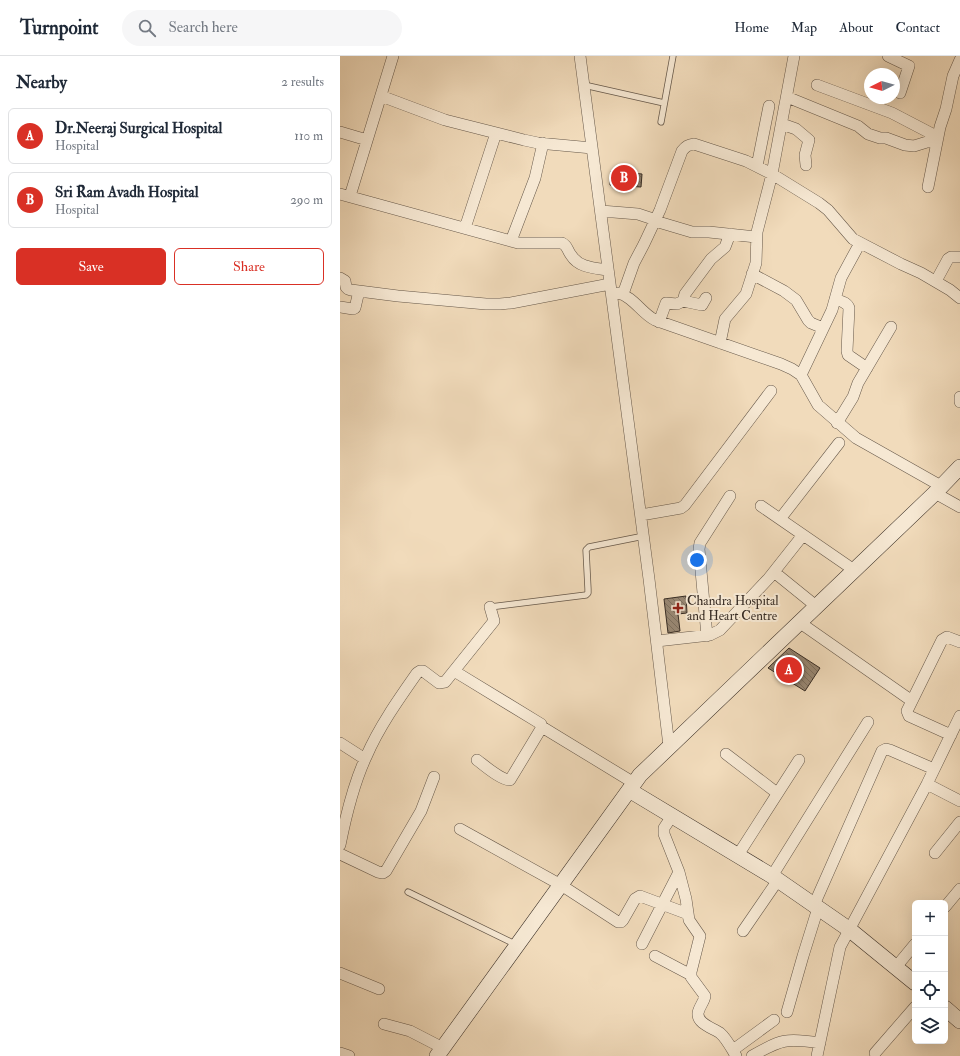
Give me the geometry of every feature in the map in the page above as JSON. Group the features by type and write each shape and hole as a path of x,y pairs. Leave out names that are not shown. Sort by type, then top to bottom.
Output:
{"main road":[{"path":"440,1052 640,775 960,467"},
{"path":"631,787 672,816 775,878 816,906 850,930 912,981"},
{"path":"948,1011 960,1021"}],"street":[{"path":"393,56 367,140 345,195 518,243 562,243 567,247 571,256 577,262 591,268 608,270"},
{"path":"580,56 644,536 669,746"},
{"path":"720,343 725,319 746,294 757,257 756,237 772,174 794,56"},
{"path":"888,56 909,66 900,93"},
{"path":"928,187 937,139 946,109 953,76 960,60"},
{"path":"817,85 892,114 937,139"},
{"path":"381,96 445,120 496,133 543,143 592,148"},
{"path":"787,97 858,126 868,134 886,138 905,145 910,146 937,139"},
{"path":"757,166 769,106"},
{"path":"782,124 796,129 809,140 805,155 806,165"},
{"path":"340,132 367,140"},
{"path":"465,228 496,133"},
{"path":"511,241 535,178 543,143"},
{"path":"623,294 634,263 655,221 682,151 685,146 694,144 757,166 772,174 828,210 849,236 936,281 960,298"},
{"path":"601,211 638,214 655,221 692,232 709,232 756,237"},
{"path":"683,301 685,294 711,259 725,247 730,234"},
{"path":"801,375 832,310 841,278 860,243"},
{"path":"936,281 948,259 951,257 960,257"},
{"path":"752,274 784,291 796,300 804,311 808,320 811,323 823,328"},
{"path":"340,278 345,280 346,287 348,289 359,291 486,304 511,303 611,288 629,297 650,318 659,322 792,368 801,375 818,405 837,422 862,442 938,489 960,507"},
{"path":"340,307 355,308 359,291"},
{"path":"659,322 666,303 677,304 683,301 702,305 706,298"},
{"path":"835,299 845,302 849,308 846,346 848,354 867,368"},
{"path":"837,422 853,397 856,386 891,327"},
{"path":"641,515 685,506 771,391"},
{"path":"960,397 960,402"},
{"path":"780,519 839,443"},
{"path":"707,636 699,549 700,543 730,496"},
{"path":"761,506 854,570"},
{"path":"657,642 715,634 774,572 803,535"},
{"path":"774,572 816,606"},
{"path":"340,845 347,814 365,759 397,702 417,673 420,671 423,671 439,683 445,682 494,621 490,607"},
{"path":"799,622 912,701"},
{"path":"955,733 909,716 907,711 942,640 947,638 960,642"},
{"path":"454,672 541,724 542,727 631,787"},
{"path":"817,1056 840,947 934,769 955,733 960,716"},
{"path":"743,931 868,722"},
{"path":"477,760 502,778 510,780 542,727"},
{"path":"340,743 365,759"},
{"path":"787,1012 816,906 882,751 886,749 890,750 934,769"},
{"path":"726,754 777,793"},
{"path":"738,855 798,760"},
{"path":"340,854 378,872 383,873 386,871 421,811 434,777"},
{"path":"927,784 960,801"},
{"path":"672,816 663,830 679,872 691,924 700,936 691,975"},
{"path":"935,853 960,822"},
{"path":"460,829 561,885 618,922 623,920 637,897 644,897 688,914"},
{"path":"642,944 679,872"},
{"path":"948,903 960,888"},
{"path":"896,968 912,948"},
{"path":"655,956 691,975 705,996 698,1012 698,1017 701,1021 723,1036 734,1053 774,1020"},
{"path":"340,973 379,989"},
{"path":"875,1053 914,1008"},
{"path":"384,1024 410,1031 440,1052"},
{"path":"752,1056 783,1041 799,1040 820,1043"},
{"path":"340,1053 349,1056"}],"lane":[{"path":"661,122 673,56"},
{"path":"584,85 664,103"},
{"path":"490,607 586,595 588,593 588,589 586,550 589,547 644,536"},
{"path":"408,892 517,945"}],"building":[{"path":"611,171 642,174 641,187 610,185"},
{"path":"686,596 687,613 678,614 680,631 668,633 664,599"},
{"path":"789,648 820,668 805,691 768,668"}],"place":[{"name":"Sri Ram Avadh Hospital","path":"624,178"},
{"name":"Chandra Hospital and Heart Centre","path":"678,608"},
{"name":"Dr.Neeraj Surgical Hospital","path":"789,670"}]}
